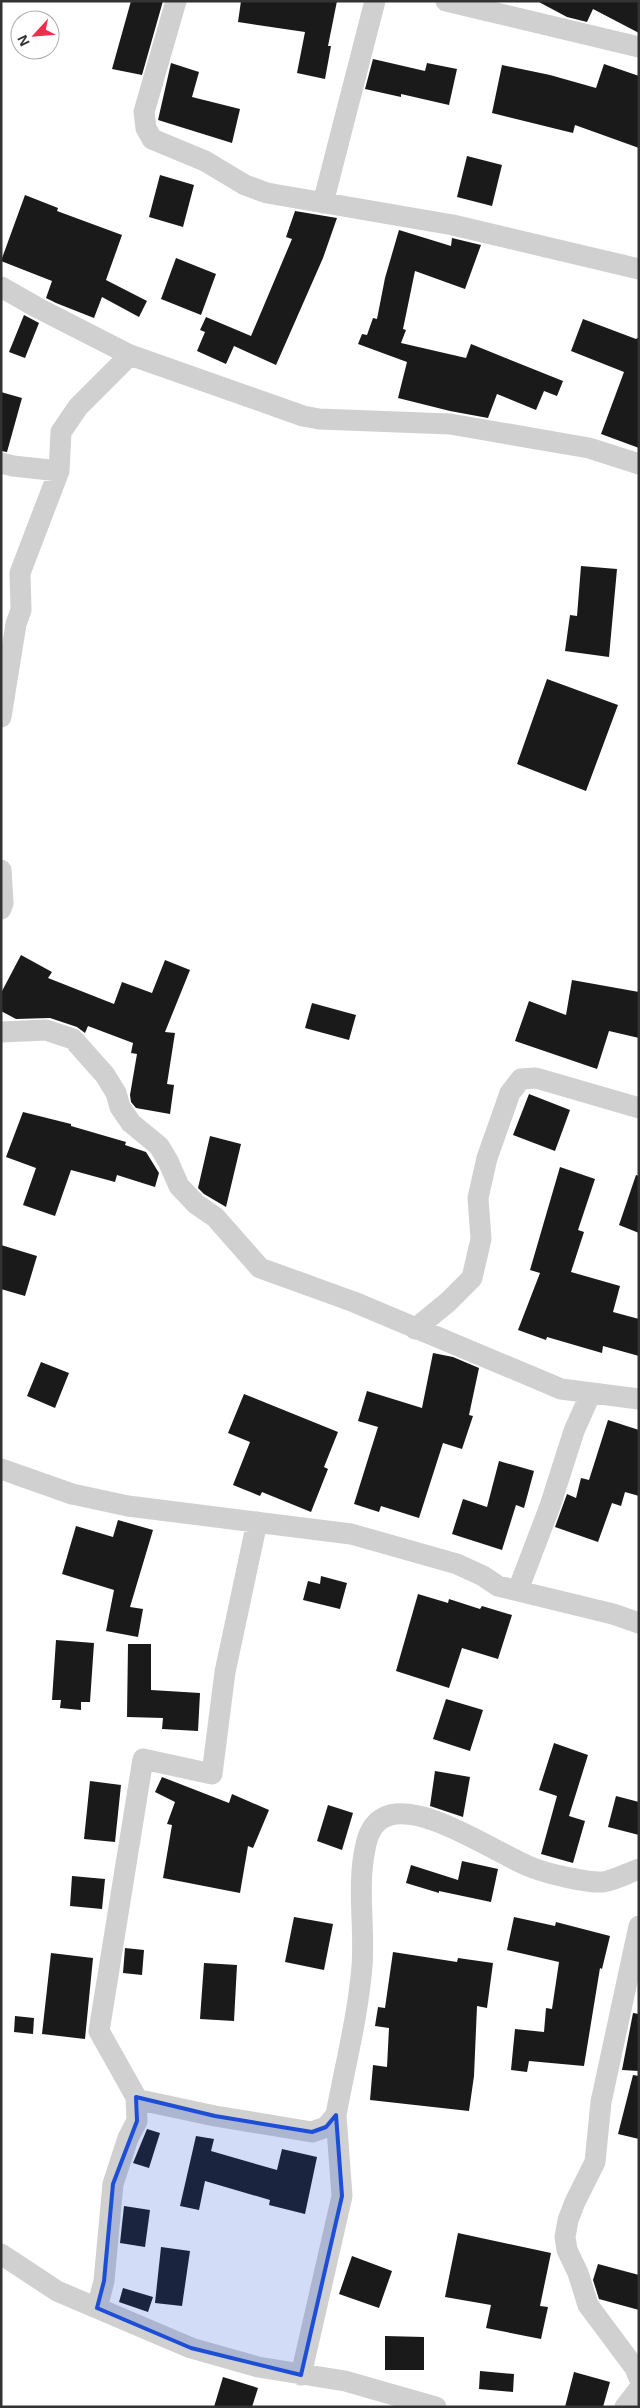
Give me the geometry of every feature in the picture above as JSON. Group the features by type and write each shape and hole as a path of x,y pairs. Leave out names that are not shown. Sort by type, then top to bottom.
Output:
{"street":[{"path":"176,1 144,112 146,128 152,139 205,161 245,185 267,193 453,225 639,269"},
{"path":"323,203 375,1"},
{"path":"446,1 639,47"},
{"path":"1,287 130,355 304,416 319,420 450,424 589,448 639,464"},
{"path":"1,717 16,624 21,610 20,573 59,471 61,432 78,406 130,355"},
{"path":"1,463 59,471"},
{"path":"1,870 3,903 1,909"},
{"path":"1,1032 46,1030 73,1039 105,1075 116,1093 120,1107 131,1123 159,1146 168,1161 178,1186 196,1204 215,1217 260,1268 354,1302 561,1390 590,1395 639,1399"},
{"path":"414,1329 448,1302 472,1278 481,1239 478,1198 487,1158 510,1093 522,1079 536,1078 639,1108"},
{"path":"518,1590 552,1499 574,1431 590,1395"},
{"path":"1,1469 72,1494 100,1501 203,1517 351,1534 457,1564 483,1576 498,1586 639,1623"},
{"path":"97,2308 104,2282 113,2184 128,2138 137,2121 136,2097 99,2031 143,1759 212,1774 225,1672 257,1522"},
{"path":"301,2375 342,2196 336,2115 357,2005 362,1965 361,1901 364,1849 372,1828 382,1818 392,1814 410,1814 430,1819 534,1868 584,1880 604,1882 639,1869"},
{"path":"639,1926 601,2102 595,2162 575,2202 568,2220 566,2236 567,2250 578,2273 588,2305 631,2362 639,2378"},
{"path":"136,2097 140,2100 215,2116 312,2132 326,2127 336,2115"},
{"path":"1,2254 57,2291 191,2348 258,2367 344,2381 436,2407"},
{"path":"625,2407 639,2389"}],"highlighted area":[{"path":"136,2097 215,2116 312,2132 326,2127 336,2115 342,2196 301,2375 191,2348 97,2308 104,2281 113,2184 137,2121"}],"building":[{"path":"131,1 163,1 142,75 112,69"},
{"path":"241,1 337,1 328,46 331,46 325,79 297,73 305,32 238,22"},
{"path":"537,1 639,1 639,33 593,9 587,22 567,17"},
{"path":"373,59 425,71 427,63 457,69 449,105 401,94 401,97 365,89"},
{"path":"171,63 199,72 192,97 240,109 232,143 158,120"},
{"path":"604,64 639,76 639,148 575,125 573,133 492,113 502,65 550,75 596,88"},
{"path":"467,156 502,165 492,206 457,197"},
{"path":"160,175 194,185 183,227 149,217"},
{"path":"25,195 58,208 57,211 122,235 106,280 147,301 139,317 102,297 94,318 56,303 46,298 52,281 1,261"},
{"path":"295,211 337,218 323,258 276,365 234,346 226,364 197,351 205,332 200,330 206,317 251,336 292,239 286,237"},
{"path":"399,230 451,246 452,238 481,245 465,289 415,271 403,329 406,330 401,343 466,358 471,344 563,381 557,396 544,391 536,410 497,394 488,418 398,398 407,362 358,344 362,334 367,335 373,318 377,319 385,278"},
{"path":"176,258 216,274 201,315 161,299"},
{"path":"24,315 39,323 25,358 9,352"},
{"path":"583,319 636,339 639,337 639,448 601,434 624,372 571,351"},
{"path":"1,392 22,398 7,452 1,451"},
{"path":"581,566 617,569 609,657 565,651 570,615 577,616"},
{"path":"547,679 618,705 586,791 517,764"},
{"path":"21,955 52,972 48,978 114,1004 122,982 152,993 165,960 190,970 165,1032 175,1033 167,1084 174,1085 170,1114 136,1108 131,1102 130,1095 137,1054 131,1053 133,1043 88,1026 85,1033 77,1027 50,1018 16,1019 1,1011 1,993"},
{"path":"572,980 639,992 639,1038 609,1031 597,1069 515,1041 529,1001 566,1015"},
{"path":"312,1003 356,1015 349,1040 305,1028"},
{"path":"529,1094 570,1110 555,1151 513,1135"},
{"path":"23,1112 71,1124 71,1126 126,1142 125,1145 146,1152 159,1173 155,1187 117,1175 115,1182 71,1170 55,1216 23,1205 36,1168 6,1157"},
{"path":"210,1136 241,1144 226,1207 204,1194 198,1188"},
{"path":"560,1167 595,1179 578,1230 584,1232 571,1272 620,1286 613,1312 639,1319 639,1356 603,1346 602,1353 547,1337 546,1340 518,1330 540,1273 530,1270"},
{"path":"636,1175 639,1176 639,1233 619,1225"},
{"path":"1,1245 37,1256 25,1296 1,1289"},
{"path":"433,1353 453,1357 479,1368 469,1415 473,1416 462,1449 443,1443 419,1518 381,1506 379,1512 354,1504 378,1427 358,1421 367,1391 422,1408"},
{"path":"41,1362 69,1373 55,1408 27,1396"},
{"path":"244,1394 338,1432 324,1467 328,1469 311,1512 262,1492 260,1496 233,1485 250,1442 228,1433"},
{"path":"608,1420 639,1430 639,1496 625,1492 621,1506 612,1503 598,1542 555,1527 567,1494 576,1498 581,1478 589,1480"},
{"path":"499,1461 534,1471 524,1508 516,1505 502,1550 452,1534 463,1499 487,1507"},
{"path":"118,1520 153,1530 130,1607 143,1609 138,1637 106,1631 114,1590 62,1574 76,1526 113,1537"},
{"path":"321,1576 347,1583 340,1609 303,1600 308,1581 320,1584"},
{"path":"418,1594 448,1603 449,1599 480,1609 482,1606 512,1615 498,1659 462,1648 449,1688 396,1671"},
{"path":"56,1640 94,1643 90,1702 81,1702 81,1710 60,1708 61,1700 52,1700"},
{"path":"128,1644 151,1644 151,1690 200,1693 198,1731 162,1729 163,1718 127,1717"},
{"path":"446,1699 483,1710 470,1751 433,1739"},
{"path":"554,1743 588,1755 569,1816 585,1821 573,1863 541,1854 557,1796 539,1790"},
{"path":"435,1771 470,1777 463,1817 430,1806"},
{"path":"162,1777 229,1803 232,1794 269,1810 253,1848 248,1846 240,1893 163,1878 172,1825 167,1824 175,1802 155,1792"},
{"path":"90,1781 121,1785 115,1842 84,1839"},
{"path":"616,1796 639,1802 639,1835 608,1827"},
{"path":"328,1805 353,1813 342,1850 317,1841"},
{"path":"462,1861 498,1869 491,1902 439,1891 439,1893 406,1883 411,1865 458,1880"},
{"path":"72,1876 105,1879 102,1909 70,1906"},
{"path":"294,1917 333,1924 324,1970 285,1962"},
{"path":"514,1917 555,1926 556,1922 610,1936 602,1969 600,1968 584,2066 529,2061 527,2072 511,2070 515,2029 544,2032 546,2008 552,2009 559,1962 507,1950"},
{"path":"125,1948 144,1950 142,1975 123,1973"},
{"path":"393,1952 457,1962 458,1958 493,1963 487,2008 477,2006 474,2076 469,2111 370,2100 373,2065 387,2067 389,2028 375,2026 378,2007 385,2008"},
{"path":"51,1953 93,1958 85,2039 42,2034"},
{"path":"204,1963 237,1965 234,2021 200,2019"},
{"path":"633,2013 639,2014 639,2071 622,2070"},
{"path":"15,2016 34,2018 33,2034 14,2032"},
{"path":"633,2075 639,2076 639,2139 618,2134"},
{"path":"147,2129 160,2133 149,2168 133,2163"},
{"path":"196,2136 214,2139 211,2151 277,2170 282,2149 317,2157 305,2214 269,2205 270,2200 205,2181 199,2210 180,2206"},
{"path":"124,2206 150,2210 145,2247 120,2243"},
{"path":"458,2233 551,2253 540,2306 548,2307 541,2339 486,2328 491,2305 445,2297"},
{"path":"161,2247 190,2251 182,2306 155,2303"},
{"path":"352,2256 392,2271 379,2308 339,2294"},
{"path":"598,2264 639,2275 639,2310 599,2299 593,2280"},
{"path":"123,2288 153,2297 148,2312 119,2302"},
{"path":"385,2336 424,2337 424,2370 385,2370"},
{"path":"480,2371 514,2374 513,2392 479,2389"},
{"path":"574,2372 610,2382 603,2407 565,2407"},
{"path":"223,2377 258,2388 252,2407 214,2407"}]}
